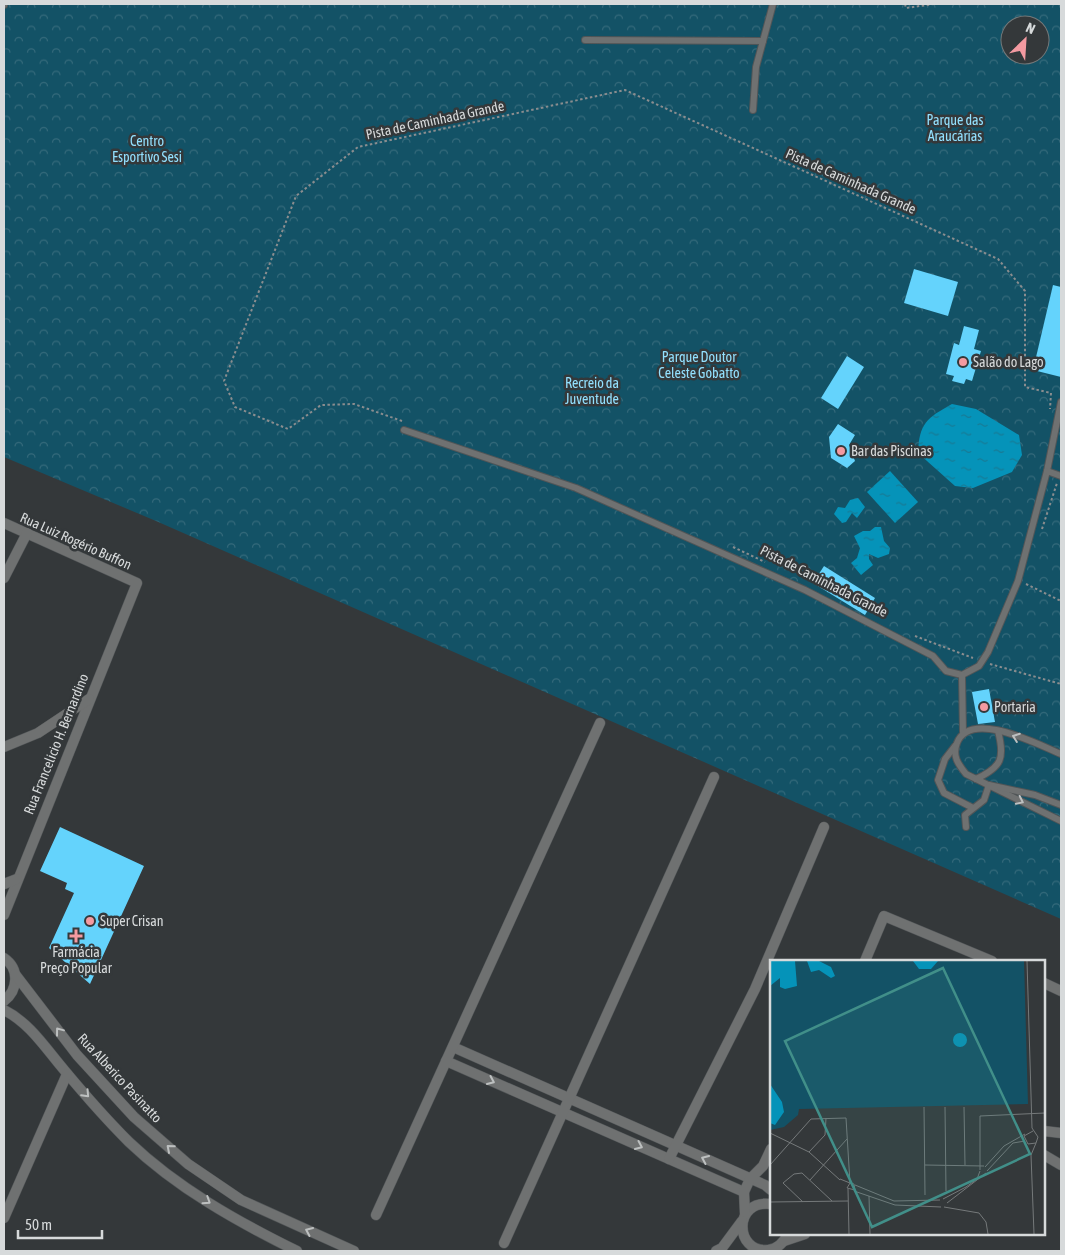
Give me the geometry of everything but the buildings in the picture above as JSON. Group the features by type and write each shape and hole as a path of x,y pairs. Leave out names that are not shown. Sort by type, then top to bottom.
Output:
{"street":[{"name":"Rua Luiz Rogério Buffon","path":"4,523 137,583"},
{"path":"4,578 27,533"},
{"name":"Rua Francelicio H. Bernardino","path":"4,916 17,879 137,583"},
{"path":"4,747 38,733 89,699"},
{"path":"376,1215 600,723"},
{"path":"504,1243 714,777"},
{"path":"669,1159 754,989 824,827"},
{"path":"4,884 17,879"},
{"path":"865,960 884,916 990,960"},
{"name":"Rua Alberico Pasinatto","path":"4,958 12,966 15,974 77,1055 134,1117 188,1164 241,1200 354,1251"},
{"path":"4,1001 14,990 15,974"},
{"path":"1045,983 1061,991"},
{"path":"4,1010 24,1022 67,1074 130,1142 184,1187 244,1225 297,1251"},
{"path":"453,1047 750,1178 770,1189"},
{"path":"446,1061 744,1192"},
{"path":"4,1218 67,1074"},
{"path":"1045,1132 1061,1133"},
{"path":"770,1151 763,1166 750,1178 744,1192 744,1236 748,1243 755,1248 769,1250 786,1237 799,1235"},
{"path":"1045,1156 1061,1165"},
{"path":"716,1251 722,1248 756,1205 770,1204"}],"lane":[{"path":"753,110 756,67 773,4"},
{"path":"585,40 762,41"},
{"path":"962,675 980,661 1018,580 1047,471 1061,402"},
{"path":"404,430 576,488 805,590 933,656 946,671 962,675"},
{"path":"1047,471 1060,476"},
{"path":"962,675 964,732"},
{"path":"973,808 944,793 938,780 945,759 964,732 976,727 998,730 1061,754"},
{"path":"976,779 990,773 998,765 1002,745 998,730"},
{"path":"957,742 954,754 958,764 966,774 1061,821"},
{"path":"966,827 965,814 984,800 988,785"},
{"path":"988,785 1036,795 1061,805"}],"path":[{"path":"905,4 906,8 934,4"},
{"name":"Pista de Caminhada Grande","path":"410,424 354,404 321,405 288,429 235,407 224,382 296,196 358,147 625,90 998,259 1025,292 1025,387 1051,393 1050,410"},
{"path":"1042,529 1060,476"},
{"name":"Pista de Caminhada Grande","path":"727,545 772,565"},
{"path":"1024,583 1061,601"},
{"path":"908,633 980,661 1061,684"}],"green space":[{"name":"Recreio da Juventude","path":"4,4 1061,4 1061,919 156,521 4,457"}],"water":[{"path":"952,404 976,409 1019,435 1022,455 1012,472 973,488 955,486 918,453 920,435 926,422 936,413"},
{"path":"890,471 918,502 895,523 867,492"},
{"path":"858,498 865,507 857,518 852,513 846,522 842,523 834,514 838,507 845,508 850,500"},
{"path":"875,527 881,527 884,541 890,548 889,554 878,558 869,554 869,559 873,565 861,575 851,563 857,558 860,548 854,536 863,531 870,531"}],"place":[{"name":"Salão do Lago","path":"963,362"},
{"name":"Bar das Piscinas","path":"841,451"},
{"name":"Portaria","path":"984,707"},
{"name":"Super Crisan","path":"90,921"},
{"name":"Farmácia Preço Popular","path":"76,936"}],"park label":[{"name":"Parque das Araucárias","path":"955,128"},
{"name":"Centro Esportivo Sesi","path":"147,150"},
{"name":"Parque Doutor Celeste Gobatto","path":"699,366"}]}
